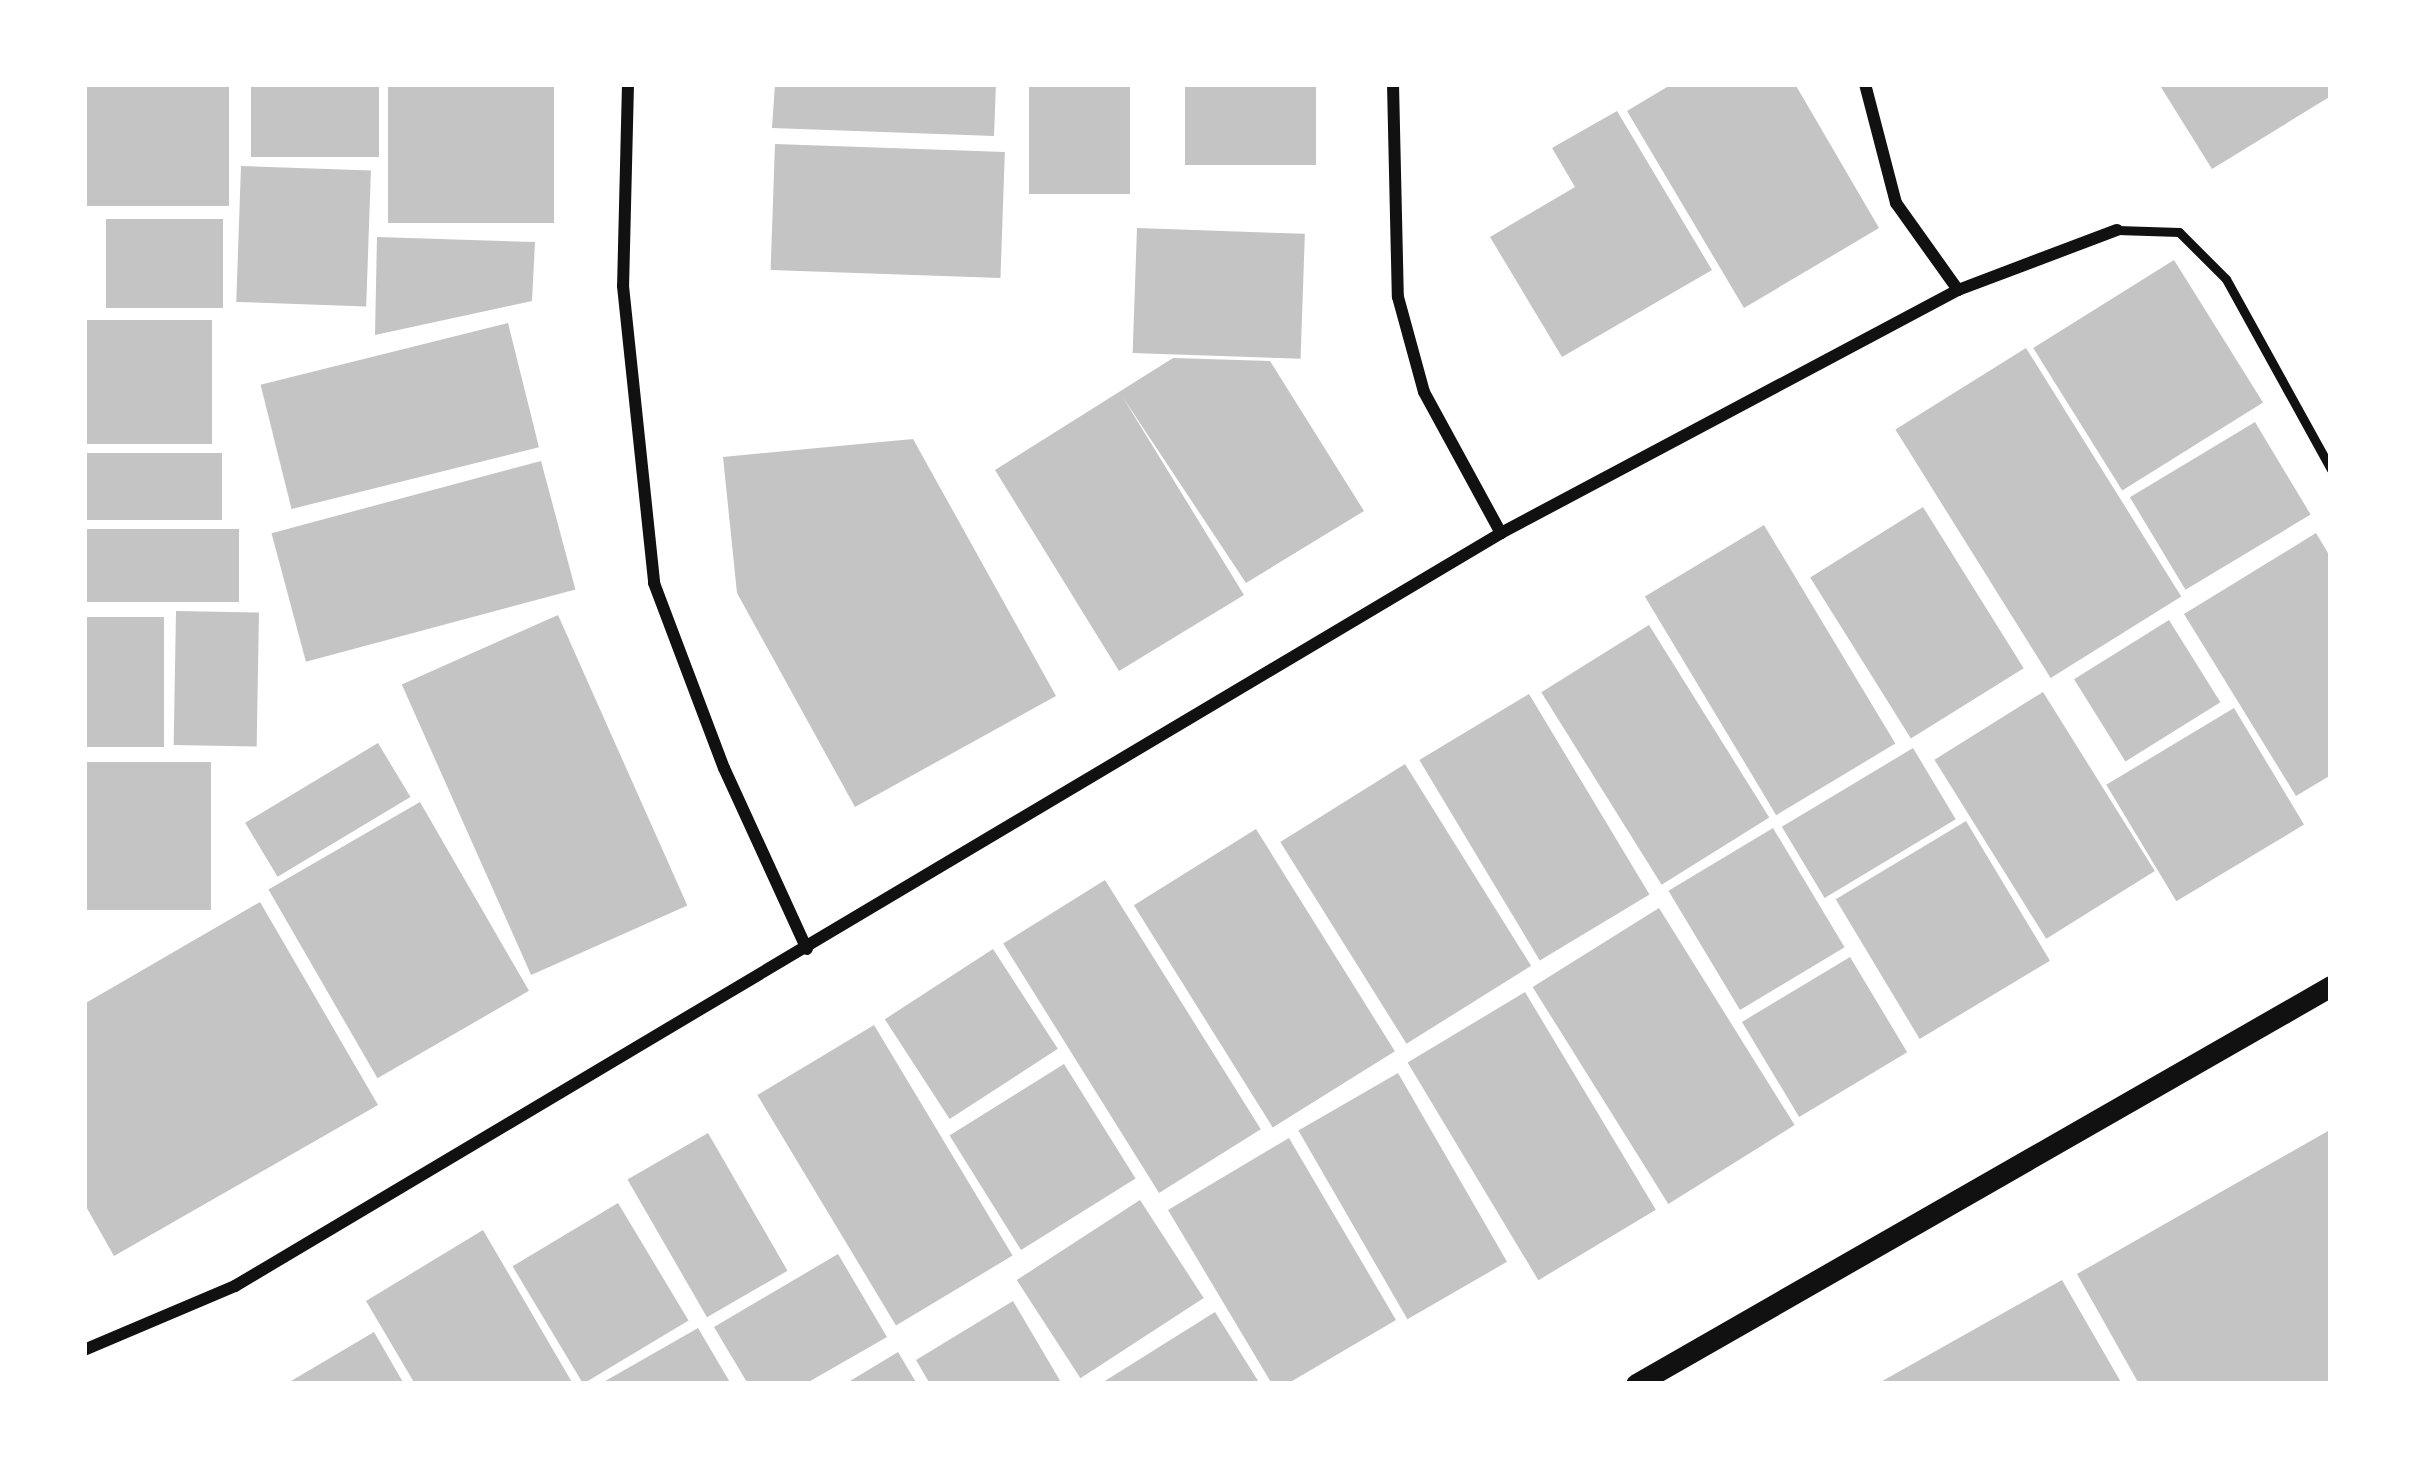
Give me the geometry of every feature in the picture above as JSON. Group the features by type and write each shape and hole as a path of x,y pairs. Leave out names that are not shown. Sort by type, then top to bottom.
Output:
{"street":[{"path":"628,84 623,286 654,584 724,768 807,949"},
{"path":"1393,84 1398,297 1424,392 1501,532"},
{"path":"1865,84 1896,203 1958,290"},
{"path":"84,1350 235,1286 1501,532 1958,290 2117,230"},
{"path":"1636,1384 2331,986"}],"lane":[{"path":"2117,230 2179,232 2227,279 2331,469"}],"building":[{"path":"84,84 229,84 229,206 84,206"},
{"path":"251,84 379,84 379,157 251,157"},
{"path":"388,84 554,84 554,223 388,223"},
{"path":"775,84 996,84 994,136 772,128"},
{"path":"1029,84 1130,84 1130,194 1029,194"},
{"path":"1185,84 1316,84 1316,165 1185,165"},
{"path":"1672,84 1795,84 1879,228 1744,308 1627,111"},
{"path":"2159,84 2331,84 2331,96 2212,169"},
{"path":"1617,111 1712,270 1562,357 1490,237 1575,187 1552,148"},
{"path":"775,144 1005,152 1000,278 771,270"},
{"path":"241,166 371,171 366,306 236,302"},
{"path":"106,219 223,219 223,308 106,308"},
{"path":"1137,228 1305,234 1301,359 1133,353"},
{"path":"377,237 535,242 532,301 375,335"},
{"path":"2174,260 2263,402 2122,490 2033,348"},
{"path":"84,320 212,320 212,444 84,444"},
{"path":"508,323 539,447 292,509 261,385"},
{"path":"2026,348 2181,596 2051,678 1895,430"},
{"path":"1173,358 1270,361 1364,511 1246,583 1122,396 1244,595 1119,671 995,470"},
{"path":"2255,422 2311,515 2185,590 2130,497"},
{"path":"913,439 1056,696 855,807 737,593 723,457"},
{"path":"84,453 222,453 222,520 84,520"},
{"path":"541,461 575,589 306,662 272,533"},
{"path":"1923,507 2024,668 1911,739 1810,577"},
{"path":"1764,525 1895,744 1776,815 1645,597"},
{"path":"84,529 239,529 239,602 84,602"},
{"path":"2316,533 2331,558 2331,775 2296,796 2184,614"},
{"path":"176,611 259,612 257,746 174,745"},
{"path":"558,615 687,906 531,975 402,685"},
{"path":"84,617 164,617 164,747 84,747"},
{"path":"2169,620 2220,702 2125,762 2074,679"},
{"path":"1649,625 1769,818 1662,885 1541,692"},
{"path":"2043,692 2155,871 2046,939 1934,760"},
{"path":"1529,694 1650,895 1540,961 1419,760"},
{"path":"2234,708 2304,825 2176,901 2106,785"},
{"path":"378,743 410,797 278,877 245,823"},
{"path":"1913,748 1956,819 1825,898 1782,827"},
{"path":"84,762 211,762 211,910 84,910"},
{"path":"1405,764 1531,966 1406,1044 1280,842"},
{"path":"420,802 529,991 377,1078 268,890"},
{"path":"1966,821 2050,961 1920,1039 1836,899"},
{"path":"1773,828 1845,947 1740,1010 1668,891"},
{"path":"1256,829 1395,1051 1273,1127 1134,905"},
{"path":"1105,880 1261,1129 1159,1193 1003,944"},
{"path":"260,902 378,1105 114,1256 84,1203 84,1004"},
{"path":"1659,908 1795,1125 1668,1204 1533,987"},
{"path":"993,949 1058,1049 950,1119 885,1019"},
{"path":"1850,957 1907,1052 1799,1117 1742,1022"},
{"path":"1525,992 1656,1210 1538,1280 1408,1063"},
{"path":"874,1025 1013,1256 896,1326 757,1095"},
{"path":"1064,1064 1136,1178 1021,1250 950,1136"},
{"path":"1398,1073 1507,1262 1407,1319 1298,1130"},
{"path":"2328,1131 2331,1384 2139,1384 2077,1274"},
{"path":"708,1133 788,1271 707,1317 627,1180"},
{"path":"1289,1138 1396,1320 1287,1384 1272,1384 1168,1210"},
{"path":"1140,1200 1204,1298 1080,1378 1017,1280"},
{"path":"618,1203 689,1320 583,1384 513,1266"},
{"path":"483,1230 573,1384 415,1384 366,1301"},
{"path":"838,1254 887,1337 805,1384 748,1384 714,1327"},
{"path":"2062,1280 2122,1384 1877,1384"},
{"path":"1013,1301 1062,1384 930,1384 916,1360"},
{"path":"1215,1312 1260,1384 1100,1384"},
{"path":"698,1328 731,1384 600,1384"},
{"path":"374,1332 404,1384 286,1384"},
{"path":"898,1352 917,1384 845,1384"}]}
